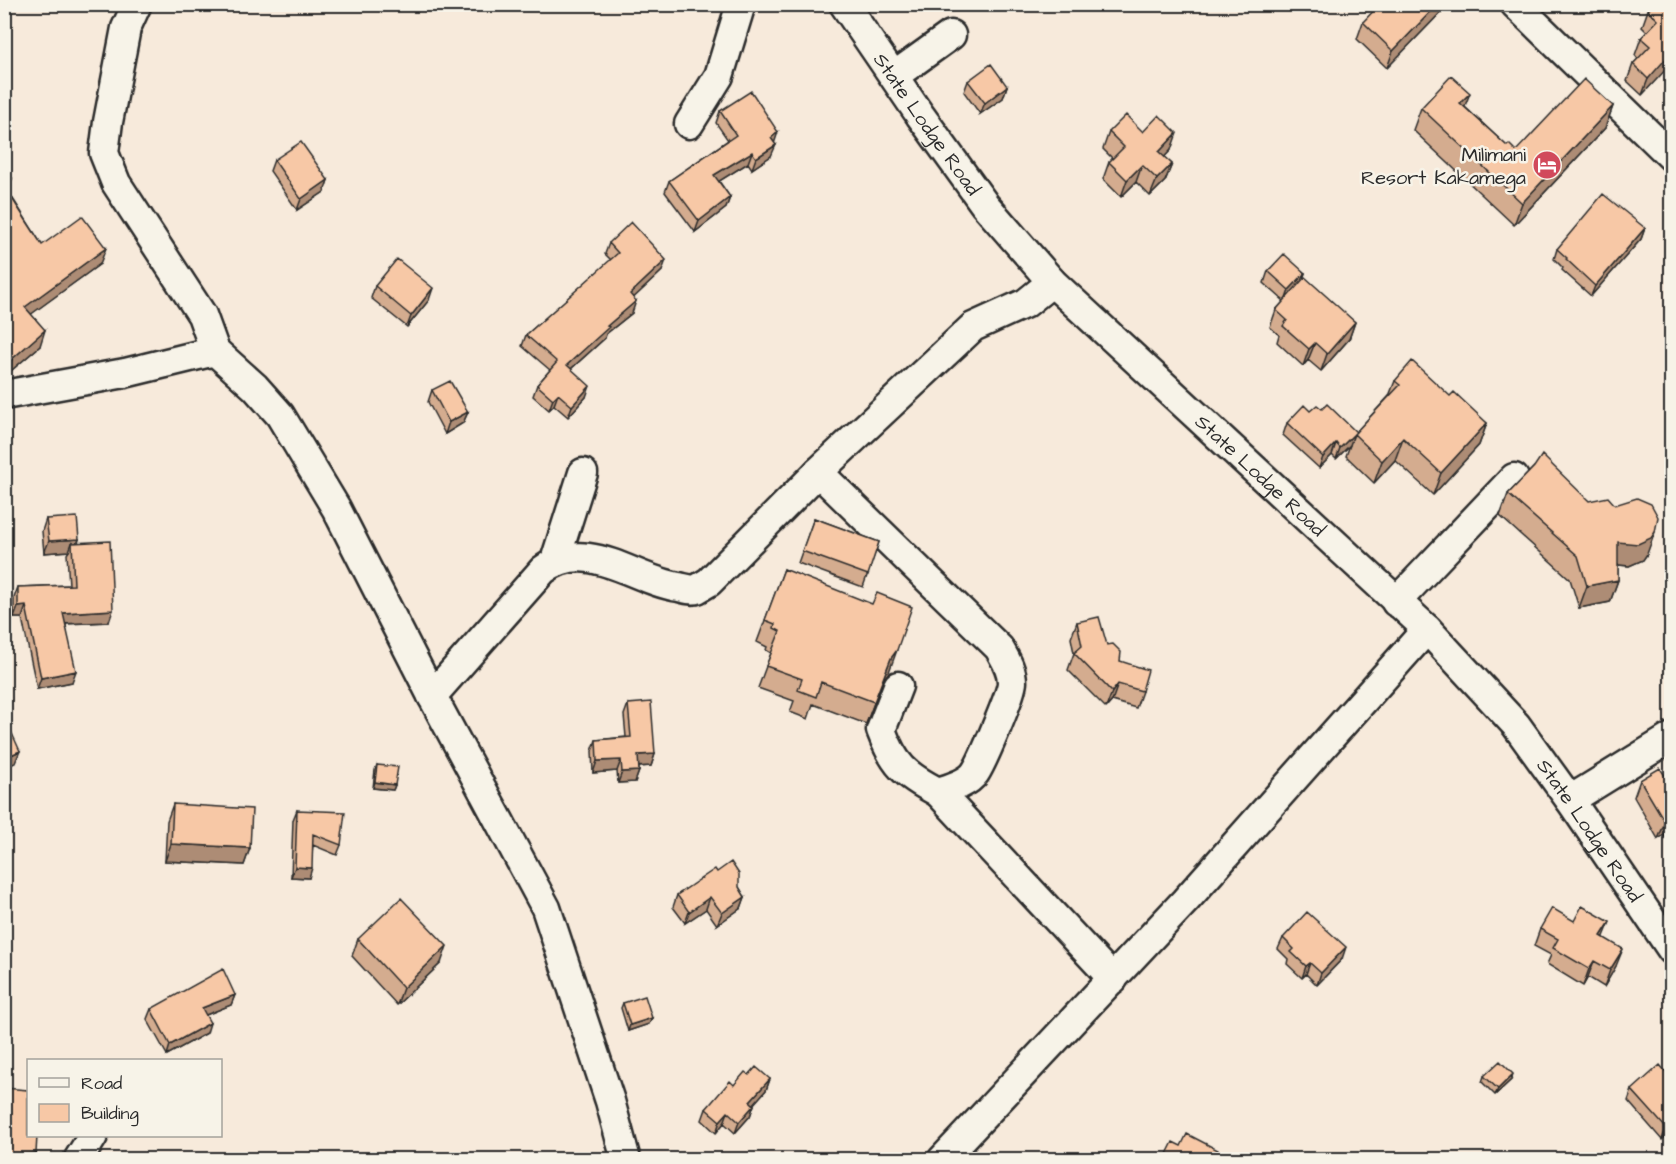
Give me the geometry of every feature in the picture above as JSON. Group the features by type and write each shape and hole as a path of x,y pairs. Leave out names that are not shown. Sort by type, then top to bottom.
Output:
{"street":[{"path":"137,4 126,28 104,153 116,183 202,315 214,351 255,387 280,415 336,508 432,696 546,908 610,1101 626,1160"},
{"path":"689,124 720,76 741,4"},
{"name":"State Lodge Road","path":"844,4 986,205 1052,282 1427,629 1516,725 1570,800 1671,950"},
{"path":"1515,4 1671,158"},
{"path":"894,76 951,35"},
{"path":"432,696 543,570 555,561 571,557 590,557 668,586 695,590 709,582 818,472 973,327 1026,303 1052,282"},
{"path":"4,395 125,373 214,351"},
{"path":"818,472 999,648 1009,664 1012,683 1008,701 974,774 959,785 938,792"},
{"path":"555,561 583,473"},
{"path":"1396,602 1514,478"},
{"path":"942,1160 1185,901 1427,629"},
{"path":"898,686 881,730 887,747 897,764 919,782 938,792 1113,979"},
{"path":"1570,800 1671,737"},
{"path":"78,1160 92,1137"}],"building":[{"path":"1380,4 1438,4 1393,51 1363,22"},
{"path":"1654,4 1671,4 1671,53 1648,79 1633,64 1650,46 1641,38 1658,20 1648,10"},
{"path":"991,64 1007,86 985,103 968,81"},
{"path":"1451,76 1470,93 1460,103 1507,146 1509,144 1516,151 1584,79 1613,106 1522,203 1421,108"},
{"path":"751,91 778,132 771,138 776,145 756,158 752,152 714,175 730,197 699,221 669,181 736,135 720,111"},
{"path":"1126,115 1143,132 1159,115 1177,133 1159,152 1172,164 1157,179 1142,165 1127,180 1109,162 1124,147 1109,132"},
{"path":"301,142 328,180 301,199 274,160"},
{"path":"4,167 12,179 4,184"},
{"path":"4,186 42,245 82,216 106,248 25,307 45,330 12,359 4,351"},
{"path":"1603,194 1645,228 1595,286 1557,249"},
{"path":"631,222 666,260 630,294 636,301 567,365 590,386 572,406 558,394 553,399 537,385 557,362 526,335 618,253 609,243"},
{"path":"1284,254 1305,273 1289,290 1268,271"},
{"path":"397,259 433,288 411,316 375,286"},
{"path":"1305,277 1355,322 1327,354 1315,343 1309,349 1283,326 1287,320 1276,310"},
{"path":"1412,361 1450,396 1454,392 1487,423 1441,473 1403,438 1382,461 1354,434 1400,385 1395,381"},
{"path":"450,381 468,412 449,422 432,390"},
{"path":"1327,404 1356,432 1340,448 1336,443 1323,457 1287,423 1304,405 1310,411 1317,405 1322,409"},
{"path":"1542,455 1589,501 1608,497 1615,505 1637,498 1651,504 1658,517 1655,532 1651,538 1638,544 1618,542 1618,580 1587,586 1578,556 1508,494 1534,467"},
{"path":"77,517 79,539 49,541 46,519"},
{"path":"814,518 879,542 868,575 802,551"},
{"path":"110,541 113,610 63,613 76,671 41,678 26,606 18,607 18,587 74,585 72,543"},
{"path":"784,569 872,604 877,593 912,607 897,650 891,658 874,702 821,682 816,697 798,690 802,679 766,666 780,631 774,628 775,624 765,620"},
{"path":"1099,617 1107,645 1113,644 1121,652 1120,661 1148,670 1142,691 1118,684 1112,692 1074,653 1082,646 1077,622"},
{"path":"651,702 655,754 638,755 639,771 622,772 621,760 597,761 596,740 631,737 628,704"},
{"path":"4,716 20,751 4,758"},
{"path":"377,765 398,767 395,785 375,782"},
{"path":"1660,768 1667,779 1671,776 1671,818 1665,822 1640,780"},
{"path":"173,804 252,809 250,848 171,844"},
{"path":"297,810 345,812 341,845 313,834 312,868 295,867"},
{"path":"731,862 739,874 739,887 745,897 722,913 710,897 689,912 677,895 715,869 717,872"},
{"path":"401,898 447,946 403,988 358,939"},
{"path":"1582,906 1610,922 1601,936 1623,949 1610,970 1594,961 1589,969 1553,948 1558,939 1540,929 1552,908 1574,921"},
{"path":"1307,912 1346,947 1321,973 1310,963 1306,966 1291,952 1294,949 1283,938"},
{"path":"223,969 235,995 202,1008 210,1023 170,1045 151,1009"},
{"path":"645,996 652,1018 630,1025 623,1003"},
{"path":"1500,1061 1513,1074 1498,1089 1484,1076"},
{"path":"1660,1065 1671,1078 1671,1123 1666,1128 1632,1090"},
{"path":"756,1067 770,1079 750,1101 754,1105 739,1122 728,1112 720,1121 706,1109 730,1081 734,1085 745,1072 749,1075"},
{"path":"4,1088 27,1090 27,1137 37,1137 36,1153 4,1156"},
{"path":"1187,1134 1218,1150 1213,1160 1164,1160 1173,1142 1181,1146"}],"place":[{"name":"Milimani Resort Kakamega","path":"1547,165"}]}
